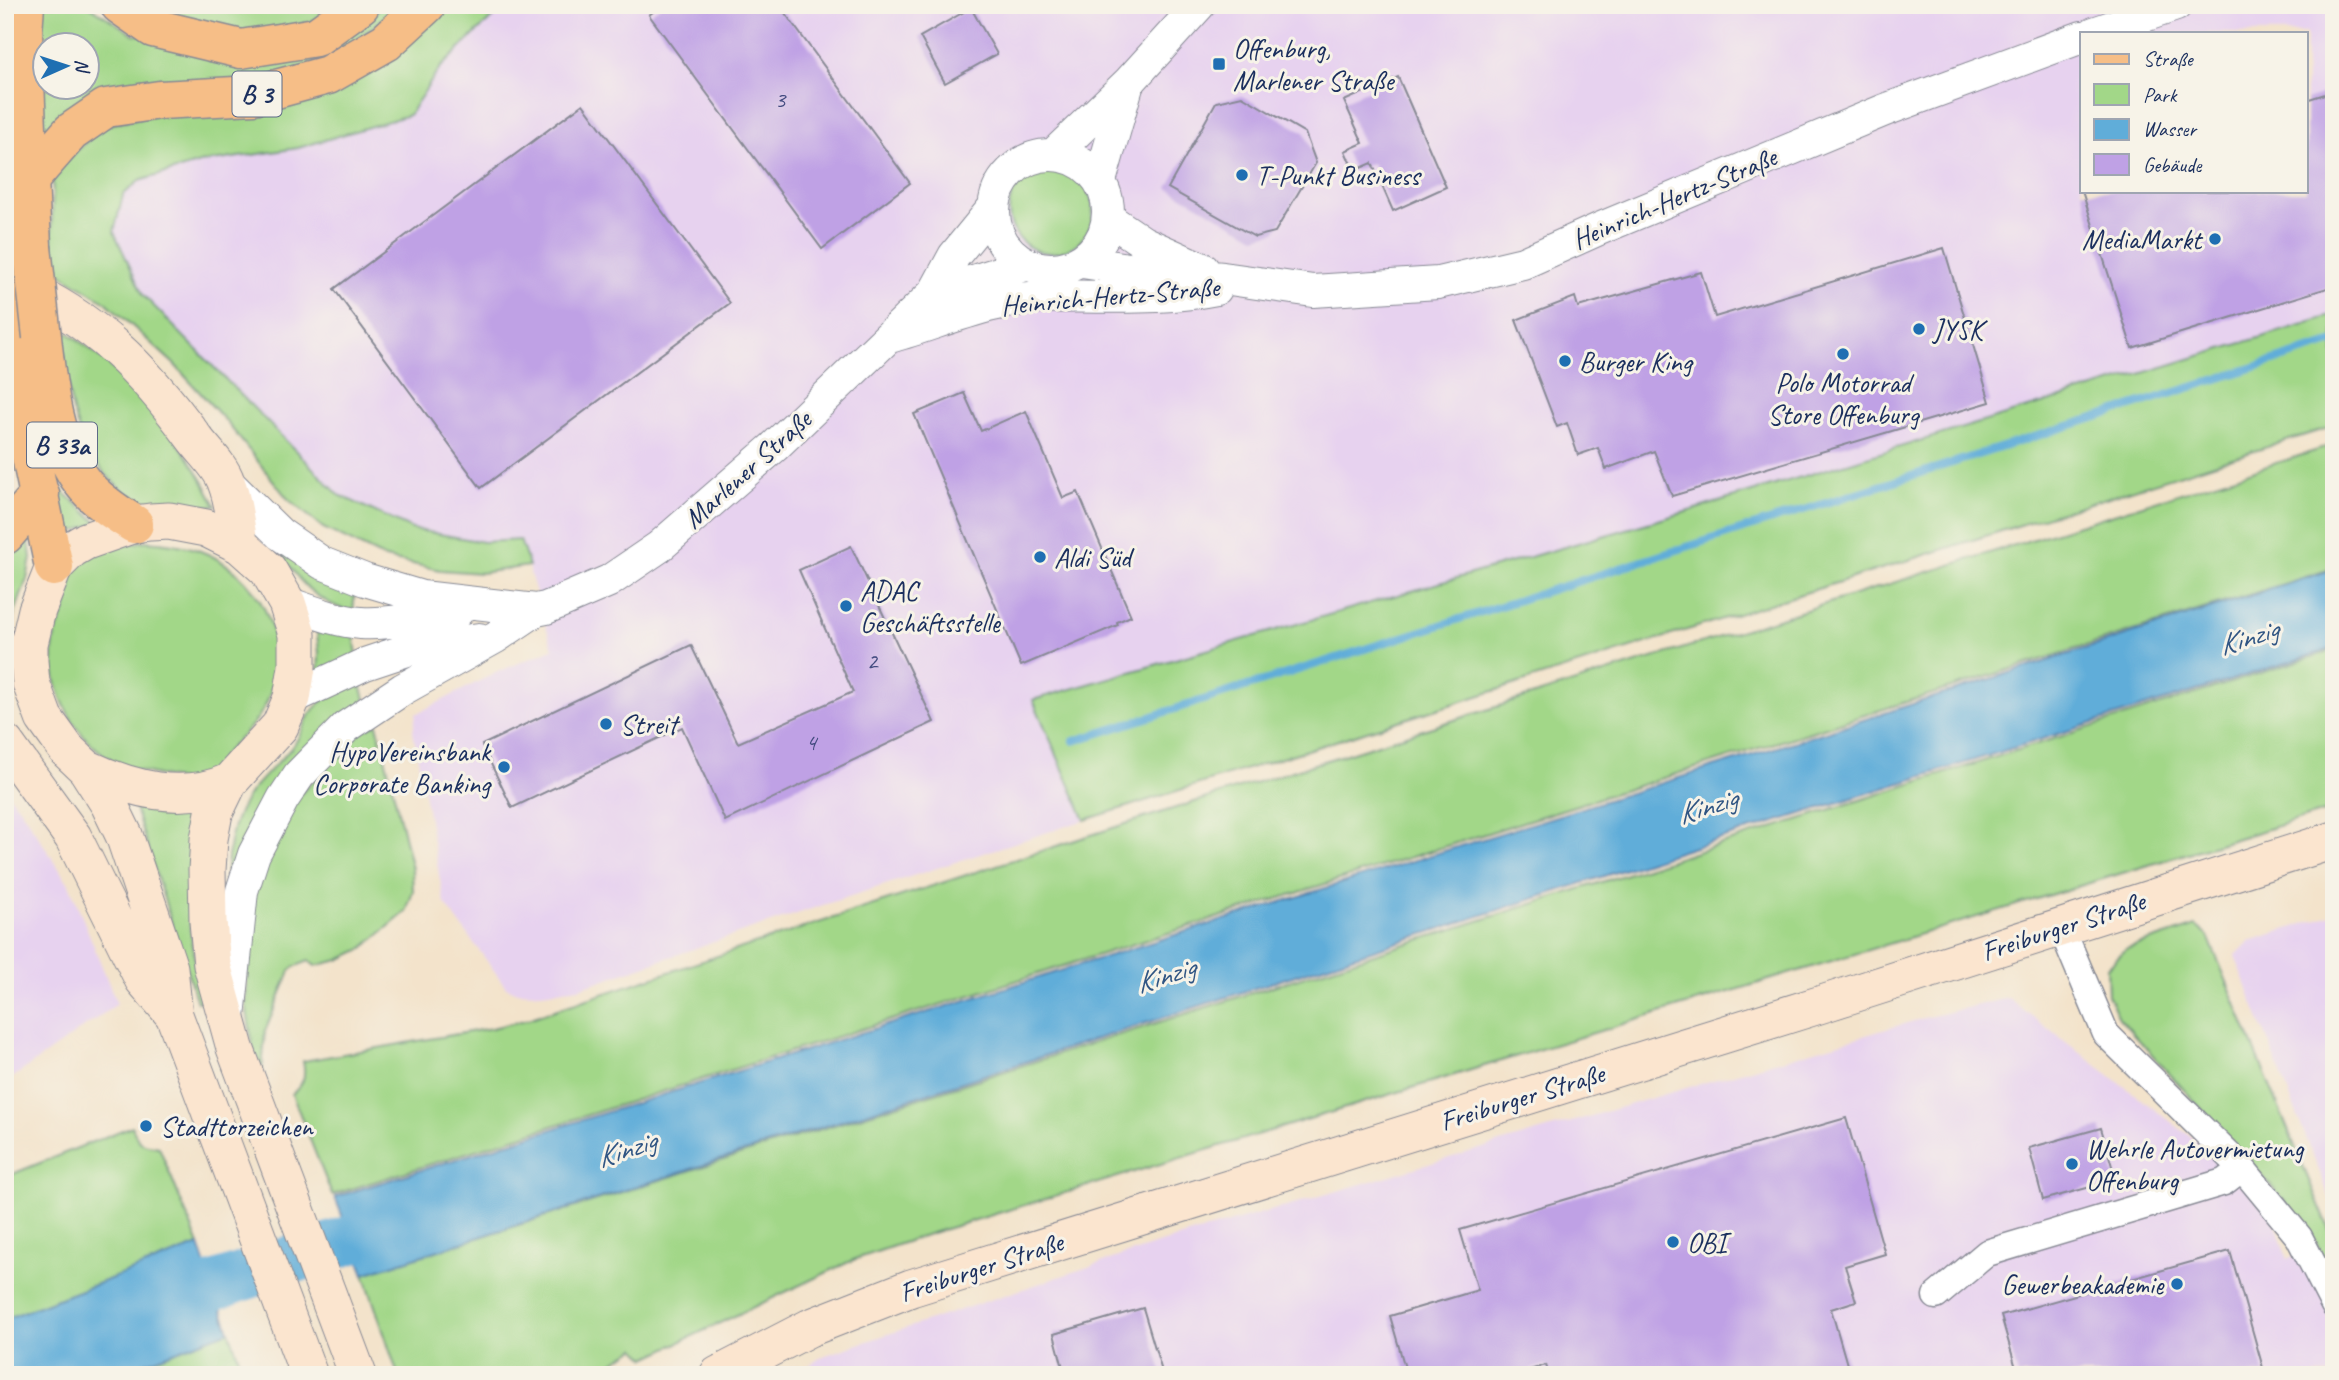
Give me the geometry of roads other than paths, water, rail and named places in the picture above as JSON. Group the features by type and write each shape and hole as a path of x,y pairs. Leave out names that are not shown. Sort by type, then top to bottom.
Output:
{"main road":[{"name":"B 33a","path":"24,5 32,247 19,316 19,399 54,567"},
{"path":"120,5 153,28 241,49 316,37 360,5"},
{"name":"B 3","path":"29,180 71,132 106,108 160,100 254,95 328,75 386,42 426,5"},
{"path":"5,280 54,303 90,326 128,357 176,413 226,481 240,545"},
{"name":"B 33a","path":"19,316 51,402 63,449 84,485 103,503 134,524"},
{"path":"5,535 40,494"},
{"path":"228,1025 212,965 208,921 209,839 214,813 229,782 280,726 292,698 297,667 297,634 287,603 268,570 240,545 215,531 188,524 169,521 134,524 86,541 72,549 54,567 37,610 29,645 18,672 44,718 67,750 86,768 109,804 124,835 169,968 174,1015 309,1375"},
{"path":"5,743 73,837 143,979 174,1015"},
{"path":"86,768 131,786 168,792 199,793 229,782"},
{"name":"Freiburger Straße","path":"718,1375 808,1328 911,1288 2334,840"},
{"name":"Marlener Straße","path":"228,1025 358,1375"}],"street":[{"path":"1053,155 1129,82 1199,5"},
{"path":"2097,32 2176,5"},
{"name":"Heinrich-Hertz-Straße","path":"1082,262 1312,291 1438,283 1523,264 1599,229 1885,110 2080,38"},
{"path":"1100,181 1129,82"},
{"path":"1053,155 1071,158 1087,167 1100,181 1108,199 1109,219 1101,244 1082,262 1069,268 1043,270 1026,265 1012,255 1001,241 995,225 994,207 997,192 1014,168 1039,156 1053,155"},
{"name":"Marlener Straße","path":"226,481 280,534 322,563 365,580 422,597 536,610 546,608 609,581 659,547 774,447 934,293 954,256 994,207"},
{"name":"Heinrich-Hertz-Straße","path":"1109,219 1143,242 1237,280"},
{"name":"Marlener Straße","path":"934,293 1026,265"},
{"name":"Heinrich-Hertz-Straße","path":"888,338 998,303 1043,297 1182,296 1237,280"},
{"name":"Marlener Straße","path":"287,603 326,616 362,623 416,618 491,604"},
{"name":"Marlener Straße","path":"228,1025 242,891 254,854 299,775 346,727 403,689 496,637 536,610"},
{"name":"Marlener Straße","path":"292,698 365,664 412,648 496,637"},
{"path":"2061,927 2106,1034 2242,1168 2299,1237 2334,1305"},
{"path":"1937,1296 1986,1253 2224,1182 2242,1168"}],"water":[{"path":"2334,569 2334,648 1679,852 364,1274 335,1197 1819,734"},
{"path":"199,1245 229,1331 113,1375 5,1375 5,1319"}],"waterway":[{"path":"1074,741 2334,342"},
{"name":"Kinzig","path":"151,1308 414,1218"}],"place":[{"name":"Offenburg, Marlener Straße","path":"1219,64"},
{"name":"T-Punkt Business","path":"1242,175"},
{"name":"MediaMarkt","path":"2215,239"},
{"name":"JYSK","path":"1919,329"},
{"name":"Polo Motorrad Store Offenburg","path":"1843,354"},
{"name":"Burger King","path":"1565,361"},
{"name":"Aldi Süd","path":"1040,557"},
{"name":"ADAC Geschäftsstelle","path":"846,606"},
{"name":"Streit","path":"606,724"},
{"name":"HypoVereinsbank Corporate Banking","path":"504,767"},
{"name":"Stadttorzeichen","path":"146,1126"},
{"name":"Wehrle Autovermietung Offenburg","path":"2072,1164"},
{"name":"OBI","path":"1673,1242"},
{"name":"Gewerbeakademie","path":"2177,1284"}]}
